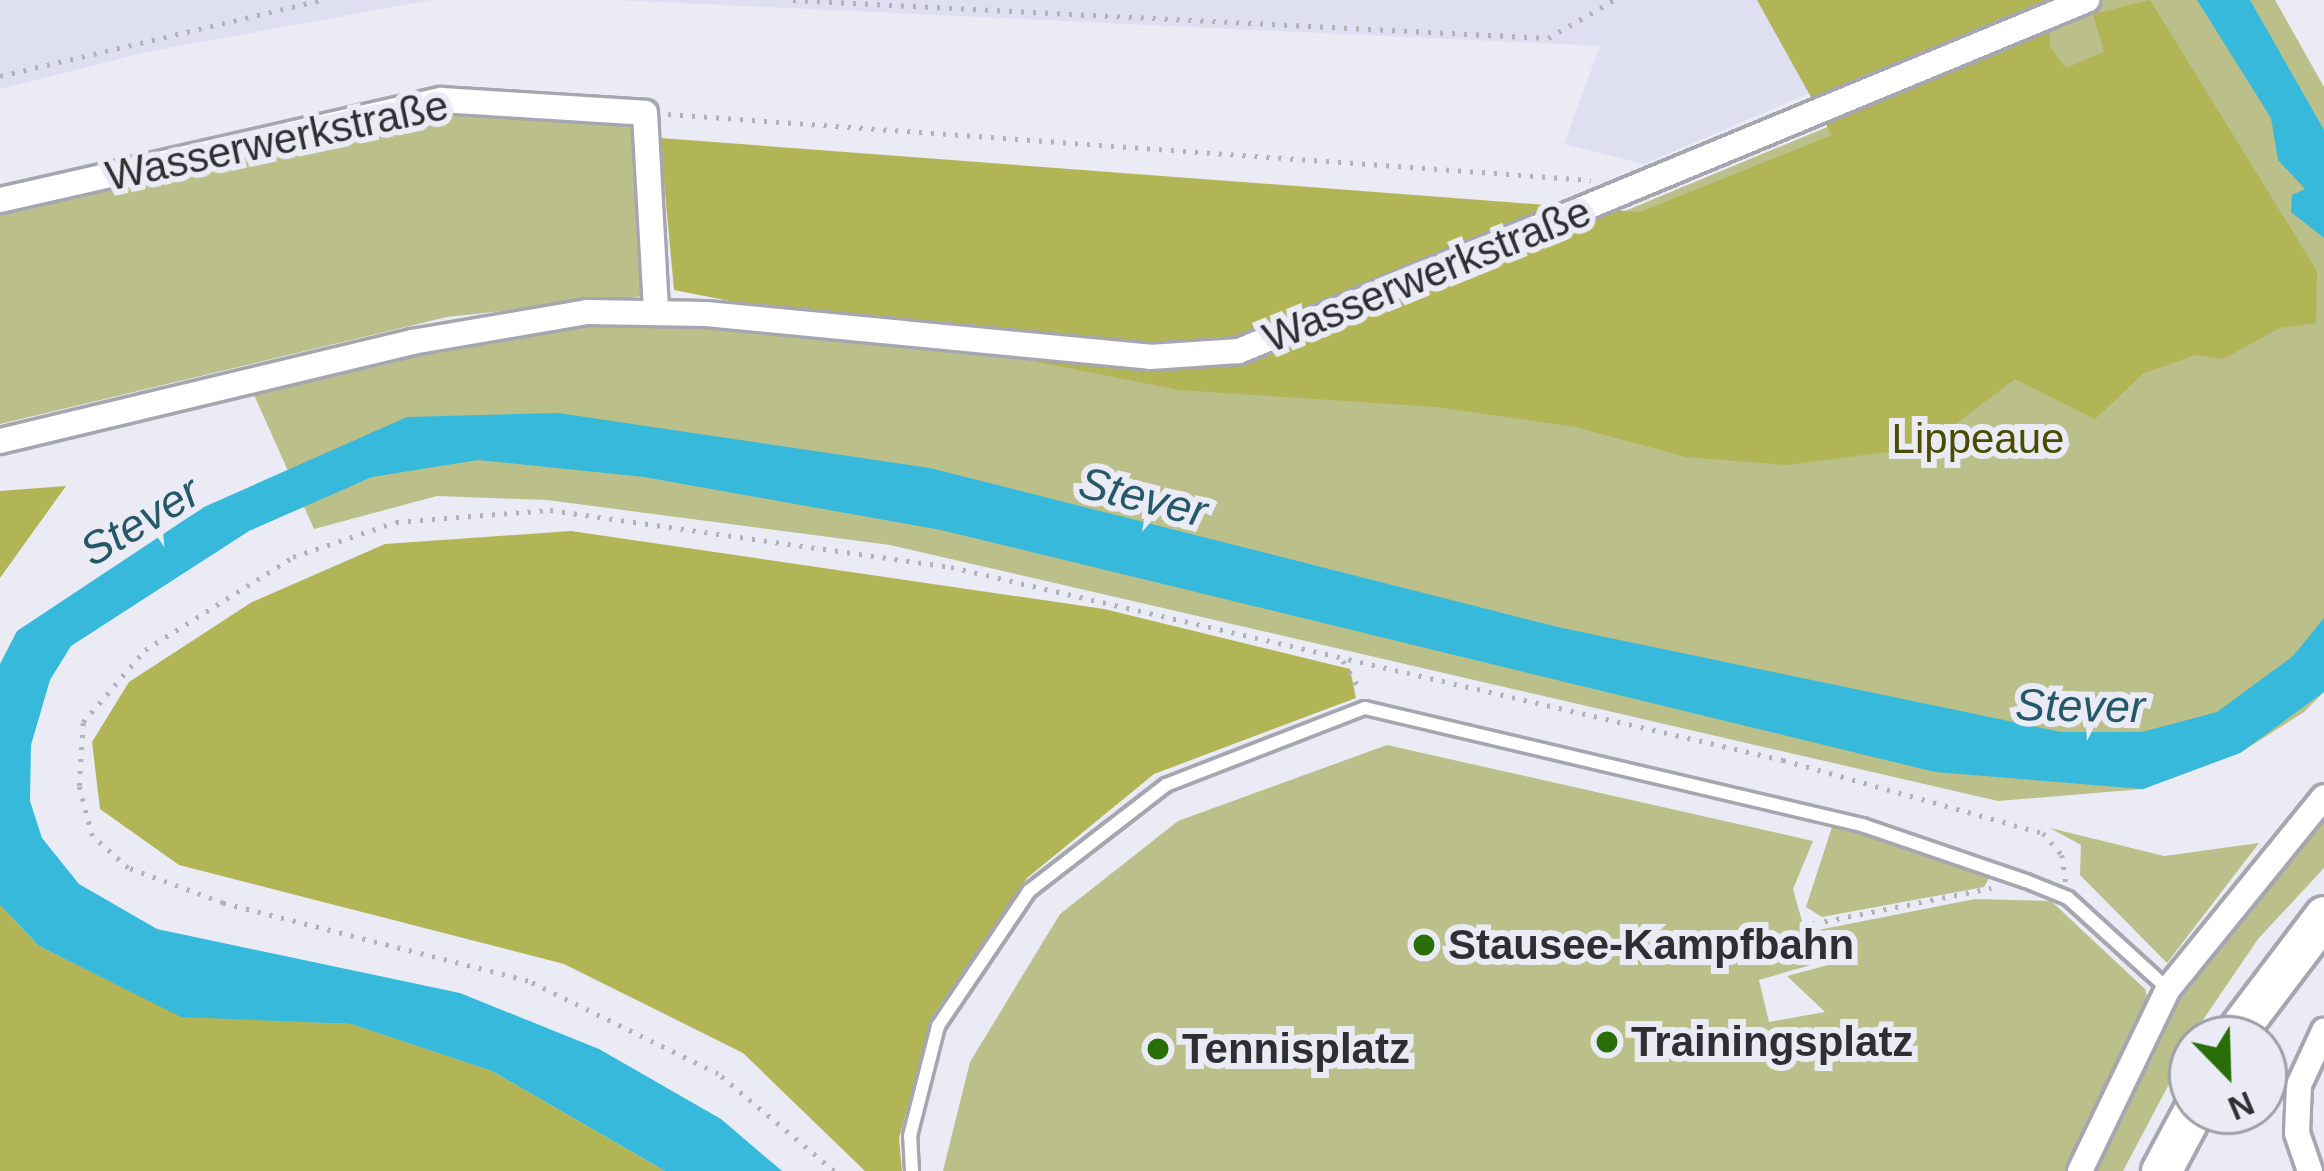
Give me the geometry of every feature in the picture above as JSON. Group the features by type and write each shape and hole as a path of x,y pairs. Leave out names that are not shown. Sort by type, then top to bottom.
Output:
{"main road":[{"path":"2249,1015 2324,916"},
{"path":"2161,1171 2180,1135"}],"street":[{"name":"Wasserwerkstraße","path":"0,441 466,330 656,312 1209,356 1291,335 2087,0"},
{"name":"Wasserwerkstraße","path":"0,200 441,100 645,113"},
{"path":"645,113 656,312"},
{"path":"2080,1171 2168,989 2324,796"},
{"path":"2310,1171 2297,1133 2299,1085 2324,1030"}],"lane":[{"path":"912,1171 910,1136 938,1026 1029,891 1166,785 1365,708 1862,825 2026,881 2068,898 2168,989"}],"path":[{"path":"0,76 322,0"},
{"path":"793,0 1548,38 1614,0"},
{"path":"645,113 1623,182 1629,193"},
{"path":"834,1171 718,1074 528,981 223,903 128,868 92,836 79,786 82,722 145,650 239,585 346,536 471,511 550,510 846,548 1783,760 2043,833 2062,855 2068,898"},
{"path":"1338,657 1355,671 1365,708"},
{"path":"1801,926 2026,881"}],"shaded area":[{"path":"0,0 431,0 146,52 0,89"},
{"path":"616,0 1760,0 1812,92 1644,164 1564,144 1600,46"}],"green space":[{"path":"1757,0 2050,0 2050,47 2066,68 2104,52 2093,14 2150,0 2317,271 2316,323 2280,328 2223,359 2196,355 2144,373 2095,419 2015,379 1954,425 1951,444 1786,465 1686,457 1576,427 1436,407 1179,390 674,290 660,138 1640,212 1832,135"},
{"name":"Lippeaue","path":"1773,0 2275,0 2324,87 2324,692 2304,712 2240,753 2143,789 1998,801 890,545 547,500 437,496 314,529 251,388 509,327 616,319 1259,363 1832,125"},
{"path":"443,115 635,127 645,296 447,317 0,424 0,214 374,122"},
{"path":"66,486 0,578 0,491"},
{"path":"571,531 1104,609 1350,669 1356,698 1154,774 1027,878 934,1014 899,1138 902,1171 865,1171 743,1053 564,964 179,865 100,809 92,742 129,682 252,602 385,544"},
{"name":"Stausee-Kampfbahn","path":"1387,745 1813,841 1793,889 1814,964 1759,980 1769,1022 1825,1012 1787,976 1828,965 1813,931 1975,899 2051,901 2145,989 2149,1003 2069,1171 943,1171 970,1062 1060,914 1178,821"},
{"path":"2324,818 2324,868 2258,939 2206,1015 2172,1015"},
{"path":"1833,824 1991,875 1984,887 1822,917 1806,907"},
{"path":"2050,828 2164,856 2259,843 2167,963 2080,875 2081,845"},
{"path":"0,905 39,946 181,1016 352,1024 492,1071 665,1171 0,1171"},
{"path":"2168,1023 2168,1086 2123,1171 2096,1171"}],"water":[{"path":"2197,0 2250,0 2324,130 2324,238 2291,212 2292,195 2305,189 2278,160 2271,118"},
{"path":"558,413 930,468 1562,628 2061,732 2142,732 2217,712 2293,656 2324,618 2324,692 2240,753 2143,789 1935,772 941,530 644,477 478,460 372,477 249,531 71,646 50,680 31,745 30,801 42,838 79,884 157,929 460,993 599,1049 721,1119 782,1171 665,1171 492,1071 351,1024 181,1017 39,946 0,905 0,664 17,631 204,507 407,417"}],"place":[{"name":"Stausee-Kampfbahn","path":"1424,945"},
{"name":"Trainingsplatz","path":"1607,1042"},
{"name":"Tennisplatz","path":"1158,1049"}],"water label":[{"name":"Stever","path":"1143,497"},
{"name":"Stever","path":"140,521"},
{"name":"Stever","path":"2080,706"}]}
